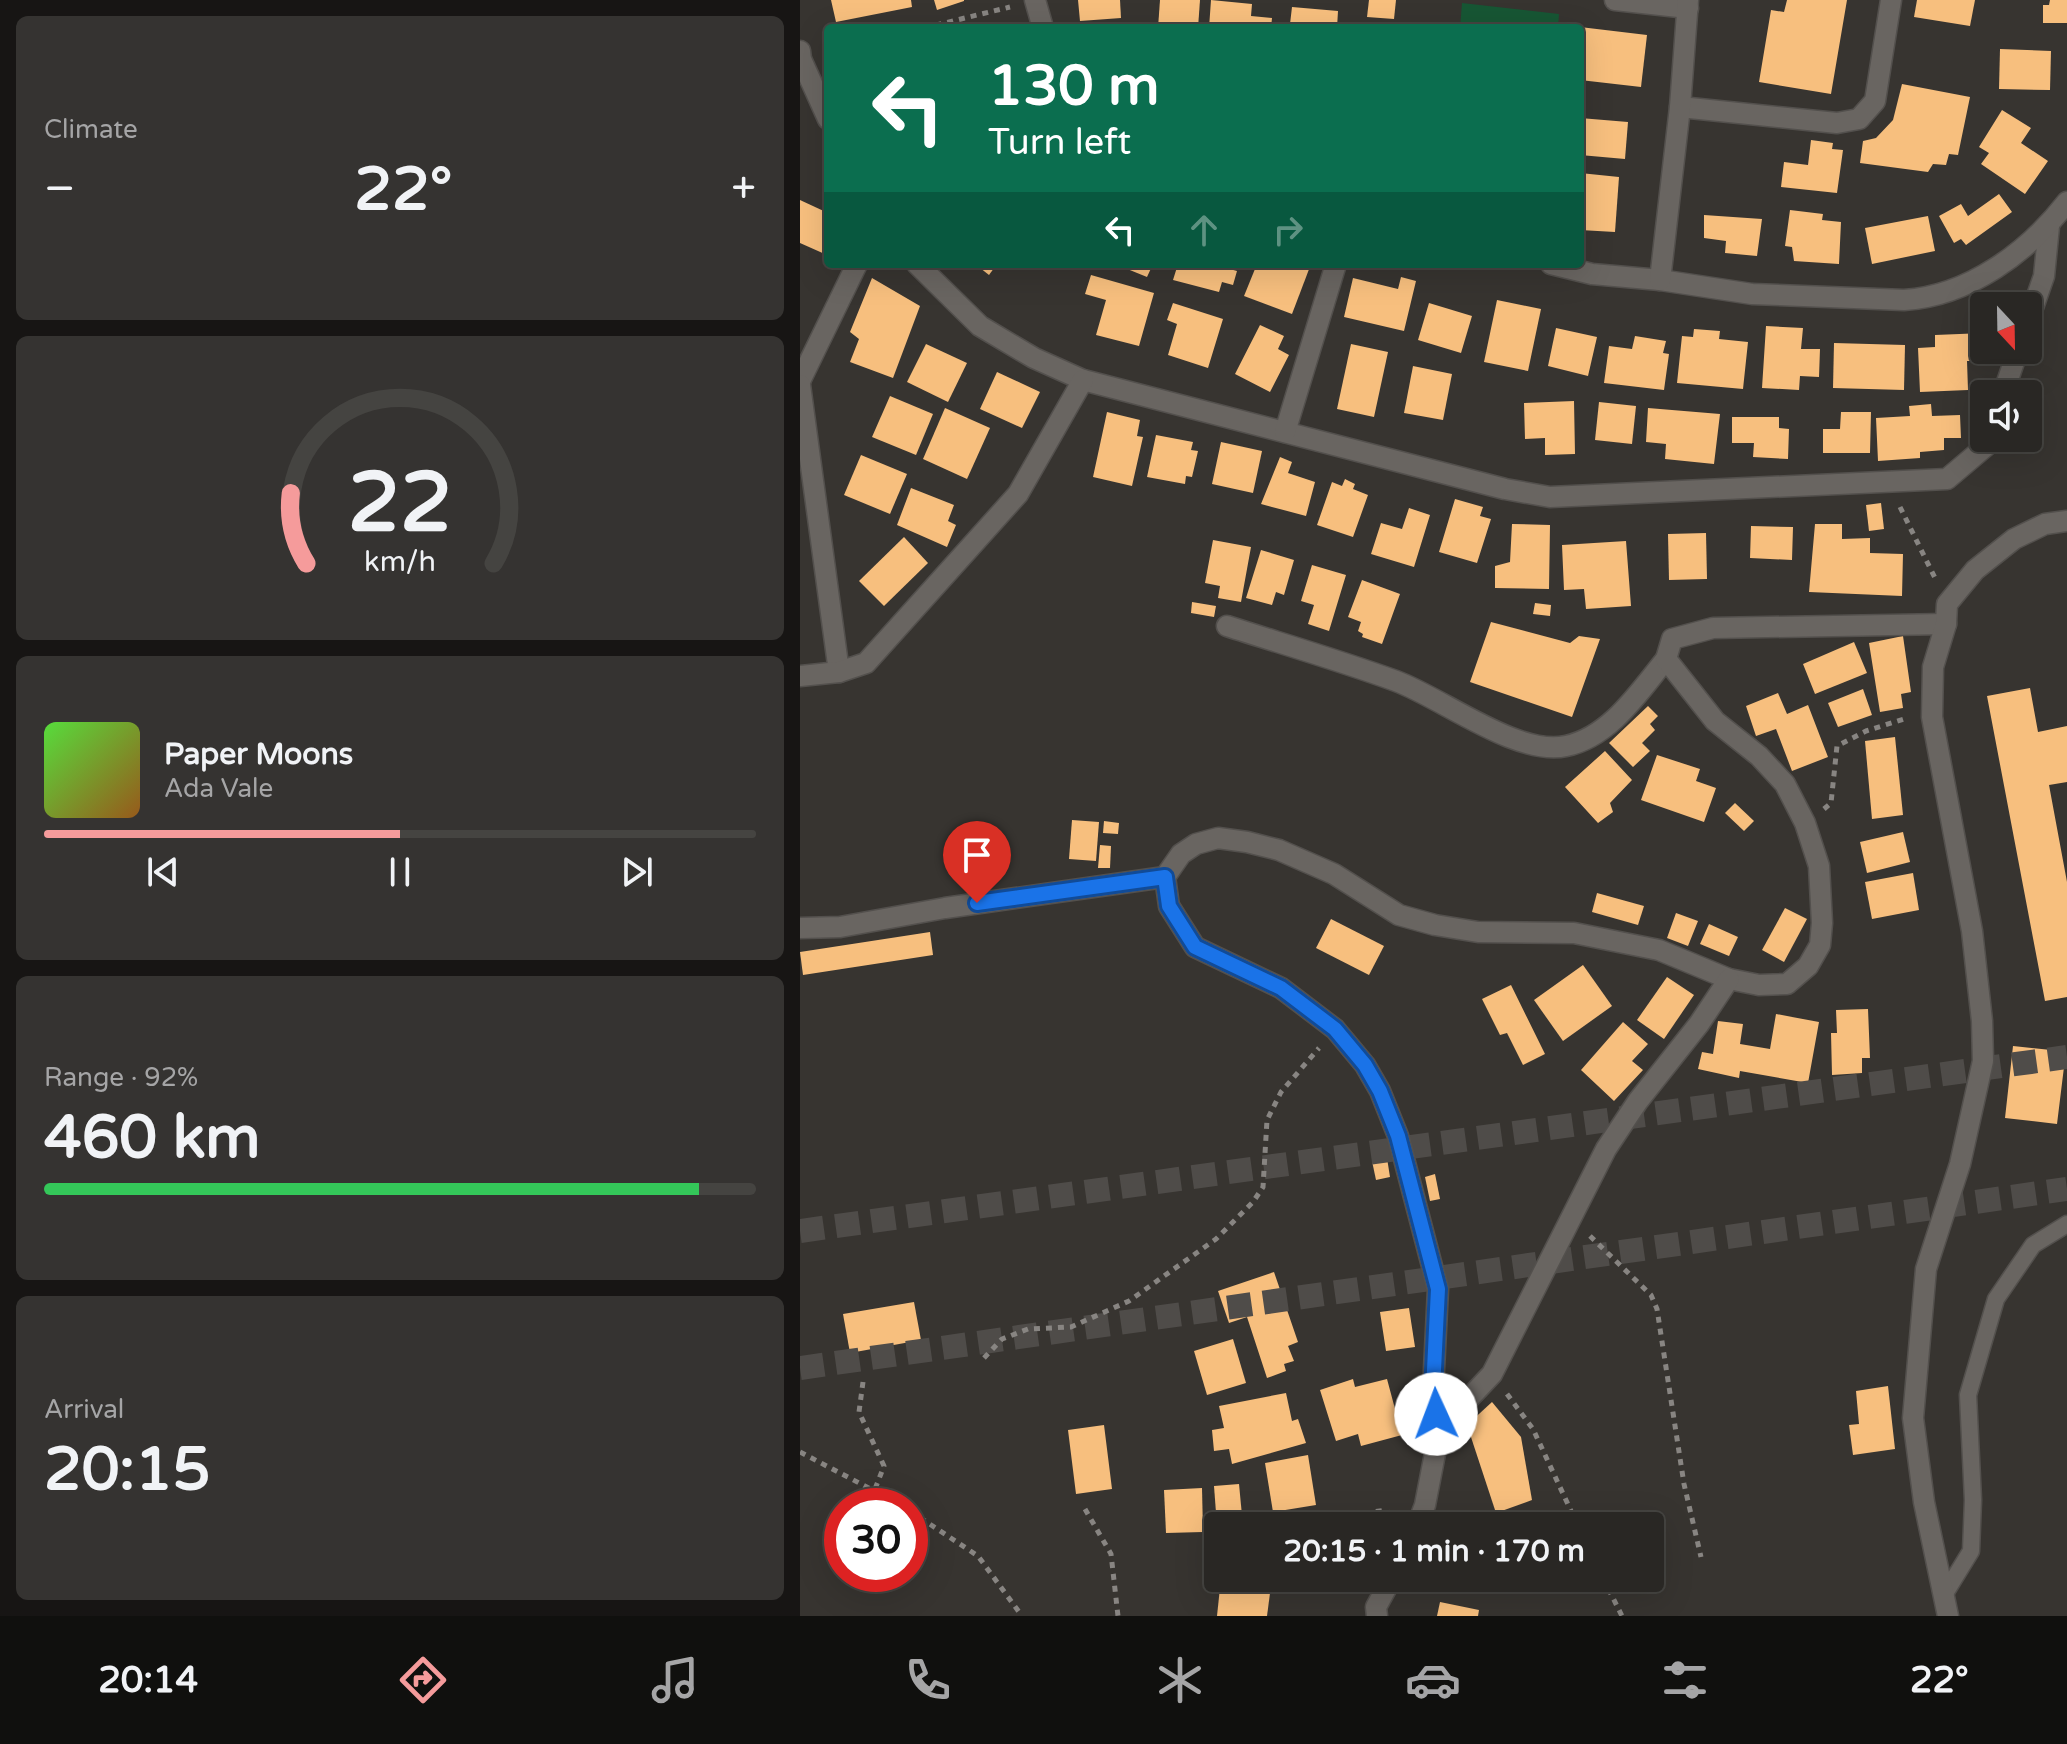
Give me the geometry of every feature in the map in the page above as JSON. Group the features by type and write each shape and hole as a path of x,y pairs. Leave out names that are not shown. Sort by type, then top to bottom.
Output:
{"street":[{"path":"1035,0 1042,24"},
{"path":"1615,0 1688,4 1680,107 1660,280"},
{"path":"1680,107 1837,123 1859,119 1875,101 1891,0"},
{"path":"800,51 800,59 824,110"},
{"path":"1567,268 1592,274 1660,280 1752,294 1904,300 1929,298 1958,288 2010,258 2049,226 2067,202"},
{"path":"2038,292 2044,276 2049,226"},
{"path":"839,672 800,383 855,268"},
{"path":"921,268 980,326 1034,358 1083,380 1505,489 1550,497 1947,479 1979,452"},
{"path":"1285,432 1335,268"},
{"path":"800,676 839,672 866,663 1018,494 1083,380"},
{"path":"1948,1616 1924,1502 1913,1418 1926,1269 1960,1164 1983,1061 1972,931 1932,717 1933,667 1947,614 1975,570 2014,539 2045,524 2067,521"},
{"path":"1227,626 1400,682 1513,738 1548,748 1568,746 1599,732 1626,707 1666,659 1672,639 1713,628 1947,614"},
{"path":"1422,1512 1438,1438 1433,1390 1438,1289 1398,1136 1380,1091 1365,1065 1335,1029 1281,988 1195,947 1169,906 1165,877 1181,854 1196,844 1218,838 1247,842 1279,850 1334,874 1399,915 1435,925 1478,932 1574,933 1659,950 1729,979 1759,985 1787,984 1808,966 1820,945 1823,901 1819,866 1805,823 1785,784 1759,756 1715,721 1666,659"},
{"path":"800,928 840,927 945,908 1165,877"},
{"path":"1438,1438 1459,1409 1492,1374 1606,1149 1729,979"},
{"path":"1377,1616 1376,1607 1384,1592"}],"lane":[{"path":"1944,1595 1971,1551 1973,1500 1968,1395 1996,1299 2033,1245 2067,1224"}],"path":[{"path":"940,24 1035,0"},
{"path":"1888,482 1947,614"},
{"path":"1805,823 1831,803 1837,746 1866,731 1907,718 1932,717"},
{"path":"984,1358 1002,1339 1028,1329 1071,1327 1129,1301 1216,1239 1253,1202 1263,1187 1267,1120 1281,1092 1335,1029"},
{"path":"1593,1225 1590,1237 1651,1295 1657,1309 1684,1484 1701,1557"},
{"path":"1492,1374 1533,1429 1572,1512"},
{"path":"863,1382 859,1412 884,1466 876,1488"},
{"path":"800,1452 871,1488"},
{"path":"1085,1509 1111,1554 1118,1616"},
{"path":"928,1523 978,1556 1022,1616"},
{"path":"1610,1592 1622,1616"}],"green space":[{"path":"1462,3 1559,14 1558,24 1460,24"}],"building":[{"path":"831,0 911,0 912,7 836,22"},
{"path":"934,0 964,0 964,1 937,10"},
{"path":"1078,0 1120,0 1121,18 1080,21"},
{"path":"1160,0 1200,0 1198,24 1158,24"},
{"path":"1211,0 1252,4 1251,16 1272,18 1271,24 1209,24"},
{"path":"1369,0 1396,0 1394,19 1367,17"},
{"path":"1787,0 1847,0 1831,94 1759,82 1771,10 1784,12"},
{"path":"1917,0 1975,0 1970,26 1914,17"},
{"path":"2050,0 2067,0 2067,23 2043,23 2043,5 2049,5"},
{"path":"1292,7 1338,11 1337,24 1290,24"},
{"path":"1584,27 1647,35 1641,87 1584,80"},
{"path":"2000,49 2051,51 2050,90 1999,89"},
{"path":"1902,84 1970,97 1958,155 1949,154 1946,165 1933,164 1928,172 1860,163 1863,141 1876,138 1893,120"},
{"path":"2002,110 2031,128 2021,143 2048,161 2025,194 1981,164 1989,153 1979,147"},
{"path":"1584,118 1628,122 1625,159 1584,155"},
{"path":"1811,140 1833,143 1832,149 1843,150 1837,193 1781,187 1784,162 1808,165"},
{"path":"1584,173 1619,177 1615,232 1584,230"},
{"path":"1999,194 2012,212 1966,245 1961,239 1954,243 1939,216 1961,204 1968,216"},
{"path":"800,200 824,211 824,254 800,243"},
{"path":"1790,210 1823,214 1822,220 1841,222 1839,264 1794,261 1792,247 1785,246"},
{"path":"1704,215 1762,219 1757,256 1725,253 1726,241 1704,238"},
{"path":"1928,216 1935,251 1872,264 1865,228"},
{"path":"980,268 994,268 989,275"},
{"path":"1125,268 1151,268 1147,277"},
{"path":"1177,268 1226,268 1237,271 1233,285 1222,282 1219,292 1173,280"},
{"path":"1255,268 1309,268 1292,314 1244,296"},
{"path":"1091,275 1154,293 1139,346 1096,335 1106,300 1085,294"},
{"path":"1401,277 1416,281 1404,331 1344,317 1353,278 1398,289"},
{"path":"872,278 920,306 893,378 850,362 859,339 850,332"},
{"path":"1497,300 1541,309 1528,371 1484,362"},
{"path":"1173,303 1223,319 1208,368 1168,355 1177,324 1167,320"},
{"path":"1429,303 1472,316 1461,353 1418,340"},
{"path":"1260,325 1284,336 1278,349 1289,355 1270,392 1235,374"},
{"path":"1766,326 1803,328 1801,349 1820,349 1819,377 1800,376 1799,390 1762,388"},
{"path":"1556,328 1597,337 1588,376 1548,366"},
{"path":"1694,329 1720,331 1719,339 1748,342 1743,389 1677,383 1682,336 1693,337"},
{"path":"1970,334 1968,390 1920,392 1918,348 1935,347 1935,335"},
{"path":"1635,336 1666,341 1663,353 1669,354 1664,390 1604,383 1609,346 1632,349"},
{"path":"1834,343 1905,345 1904,390 1833,388"},
{"path":"926,344 967,363 948,402 907,382"},
{"path":"1351,344 1388,352 1374,417 1337,409"},
{"path":"1413,366 1452,374 1443,420 1404,413"},
{"path":"997,372 1040,392 1022,428 980,409"},
{"path":"890,396 933,414 916,455 872,437"},
{"path":"1574,401 1575,454 1545,455 1545,438 1525,439 1524,403"},
{"path":"1599,402 1636,406 1632,444 1595,440"},
{"path":"1931,404 1932,416 1960,415 1961,438 1944,438 1944,450 1920,452 1920,458 1878,461 1876,418 1910,416 1909,406"},
{"path":"945,408 990,428 967,479 923,459"},
{"path":"1648,408 1720,414 1714,464 1665,459 1666,444 1646,442"},
{"path":"1107,412 1140,420 1137,436 1143,437 1132,486 1093,477"},
{"path":"1841,412 1871,412 1870,453 1823,453 1823,429 1840,429"},
{"path":"1732,417 1779,417 1779,428 1789,429 1788,459 1753,457 1754,443 1732,443"},
{"path":"1156,435 1193,442 1191,450 1198,451 1192,477 1186,476 1185,484 1147,477"},
{"path":"1221,442 1262,451 1253,493 1212,484"},
{"path":"861,455 907,474 890,514 844,495"},
{"path":"1280,457 1292,462 1288,473 1315,482 1306,516 1261,504"},
{"path":"1345,479 1355,484 1353,489 1368,495 1353,537 1317,525 1332,482 1342,486"},
{"path":"911,488 954,505 948,521 956,525 947,547 897,525"},
{"path":"1455,499 1483,507 1480,516 1491,519 1477,563 1439,552"},
{"path":"1881,503 1884,529 1869,531 1866,505"},
{"path":"1409,508 1430,515 1414,567 1371,554 1381,523 1402,529"},
{"path":"1512,524 1550,525 1549,589 1495,588 1495,566 1510,562"},
{"path":"1815,524 1842,524 1842,539 1870,538 1870,553 1903,554 1902,596 1809,592"},
{"path":"1751,526 1793,527 1792,560 1750,558"},
{"path":"1706,533 1707,579 1669,580 1668,534"},
{"path":"904,537 928,563 884,606 859,581"},
{"path":"1213,540 1251,547 1241,602 1218,598 1220,586 1205,583"},
{"path":"1626,541 1631,606 1586,609 1584,589 1564,590 1562,545"},
{"path":"1261,550 1294,560 1284,595 1276,592 1272,605 1246,598"},
{"path":"1312,565 1346,575 1329,631 1308,624 1314,605 1301,601"},
{"path":"1362,580 1400,594 1382,644 1362,637 1363,634 1358,631 1361,622 1348,617"},
{"path":"1192,602 1216,606 1214,617 1191,613"},
{"path":"1535,603 1551,605 1550,616 1533,614"},
{"path":"1491,622 1570,643 1579,636 1600,639 1572,717 1470,682"},
{"path":"1903,636 1911,692 1901,694 1903,708 1880,712 1869,643"},
{"path":"1854,642 1867,673 1815,694 1803,664"},
{"path":"2030,688 2038,732 2067,726 2067,782 2049,785 2067,882 2067,997 2045,1001 1987,696"},
{"path":"1863,689 1872,715 1838,727 1828,703"},
{"path":"1778,693 1787,714 1808,705 1828,757 1792,771 1776,729 1756,736 1746,706"},
{"path":"1648,706 1658,716 1650,724 1655,730 1642,743 1650,751 1633,767 1609,743"},
{"path":"1895,737 1903,815 1872,819 1865,741"},
{"path":"1605,751 1632,780 1610,803 1613,812 1598,823 1565,787"},
{"path":"1657,755 1700,769 1696,781 1716,788 1704,822 1641,800"},
{"path":"1735,803 1754,821 1744,831 1725,813"},
{"path":"1072,820 1099,822 1096,861 1069,859"},
{"path":"1104,821 1119,823 1118,834 1103,833"},
{"path":"1903,832 1910,862 1867,873 1860,842"},
{"path":"1100,845 1111,846 1110,868 1098,868"},
{"path":"1913,873 1919,910 1872,919 1865,882"},
{"path":"1597,893 1644,906 1638,925 1592,912"},
{"path":"1785,908 1807,919 1784,962 1762,950"},
{"path":"1676,913 1698,921 1688,946 1667,938"},
{"path":"1331,919 1384,946 1369,975 1316,948"},
{"path":"1709,924 1738,937 1729,956 1700,944"},
{"path":"930,932 933,955 803,975 800,952"},
{"path":"1583,965 1612,1006 1563,1041 1534,1000"},
{"path":"1667,977 1694,995 1664,1039 1637,1020"},
{"path":"1511,985 1545,1054 1523,1065 1507,1033 1500,1035 1482,999"},
{"path":"1868,1009 1870,1058 1862,1058 1862,1073 1832,1075 1831,1033 1837,1033 1836,1010"},
{"path":"1776,1014 1819,1022 1808,1083 1740,1071 1739,1078 1698,1069 1702,1052 1713,1054 1718,1021 1743,1024 1740,1044 1770,1049"},
{"path":"1623,1022 1648,1044 1632,1061 1643,1070 1614,1101 1581,1070"},
{"path":"2013,1046 2051,1050 2050,1065 2064,1067 2057,1124 2005,1118"},
{"path":"1387,1158 1390,1177 1376,1180 1372,1161"},
{"path":"1435,1174 1440,1199 1430,1201 1425,1177"},
{"path":"1274,1272 1298,1342 1288,1346 1294,1361 1284,1364 1286,1371 1267,1378 1247,1317 1229,1323 1218,1291"},
{"path":"914,1302 921,1340 850,1353 843,1314"},
{"path":"1409,1308 1415,1347 1386,1351 1380,1312"},
{"path":"1233,1339 1246,1383 1207,1395 1194,1351"},
{"path":"1353,1379 1355,1387 1387,1379 1402,1435 1361,1446 1358,1434 1336,1441 1320,1390"},
{"path":"1888,1386 1895,1449 1853,1455 1849,1425 1859,1424 1856,1391"},
{"path":"1286,1393 1292,1421 1298,1419 1306,1443 1232,1464 1229,1449 1214,1451 1212,1430 1224,1428 1219,1406"},
{"path":"1492,1402 1521,1437 1532,1500 1496,1512 1467,1425"},
{"path":"1104,1425 1112,1489 1076,1494 1068,1430"},
{"path":"1308,1455 1316,1505 1273,1512 1265,1463"},
{"path":"1239,1484 1242,1512 1216,1512 1214,1486"},
{"path":"1202,1488 1203,1532 1166,1533 1164,1490"},
{"path":"1220,1592 1270,1592 1267,1616 1217,1616"},
{"path":"1440,1602 1479,1610 1478,1616 1437,1616"}],"tunnel":[{"path":"800,1231 2067,1057"},
{"path":"800,1368 2067,1189"}],"route":[{"path":"977,903 1165,877 1169,906 1195,947 1281,988 1335,1029 1365,1065 1380,1091 1398,1136 1438,1289 1433,1390 1436,1414"}]}
